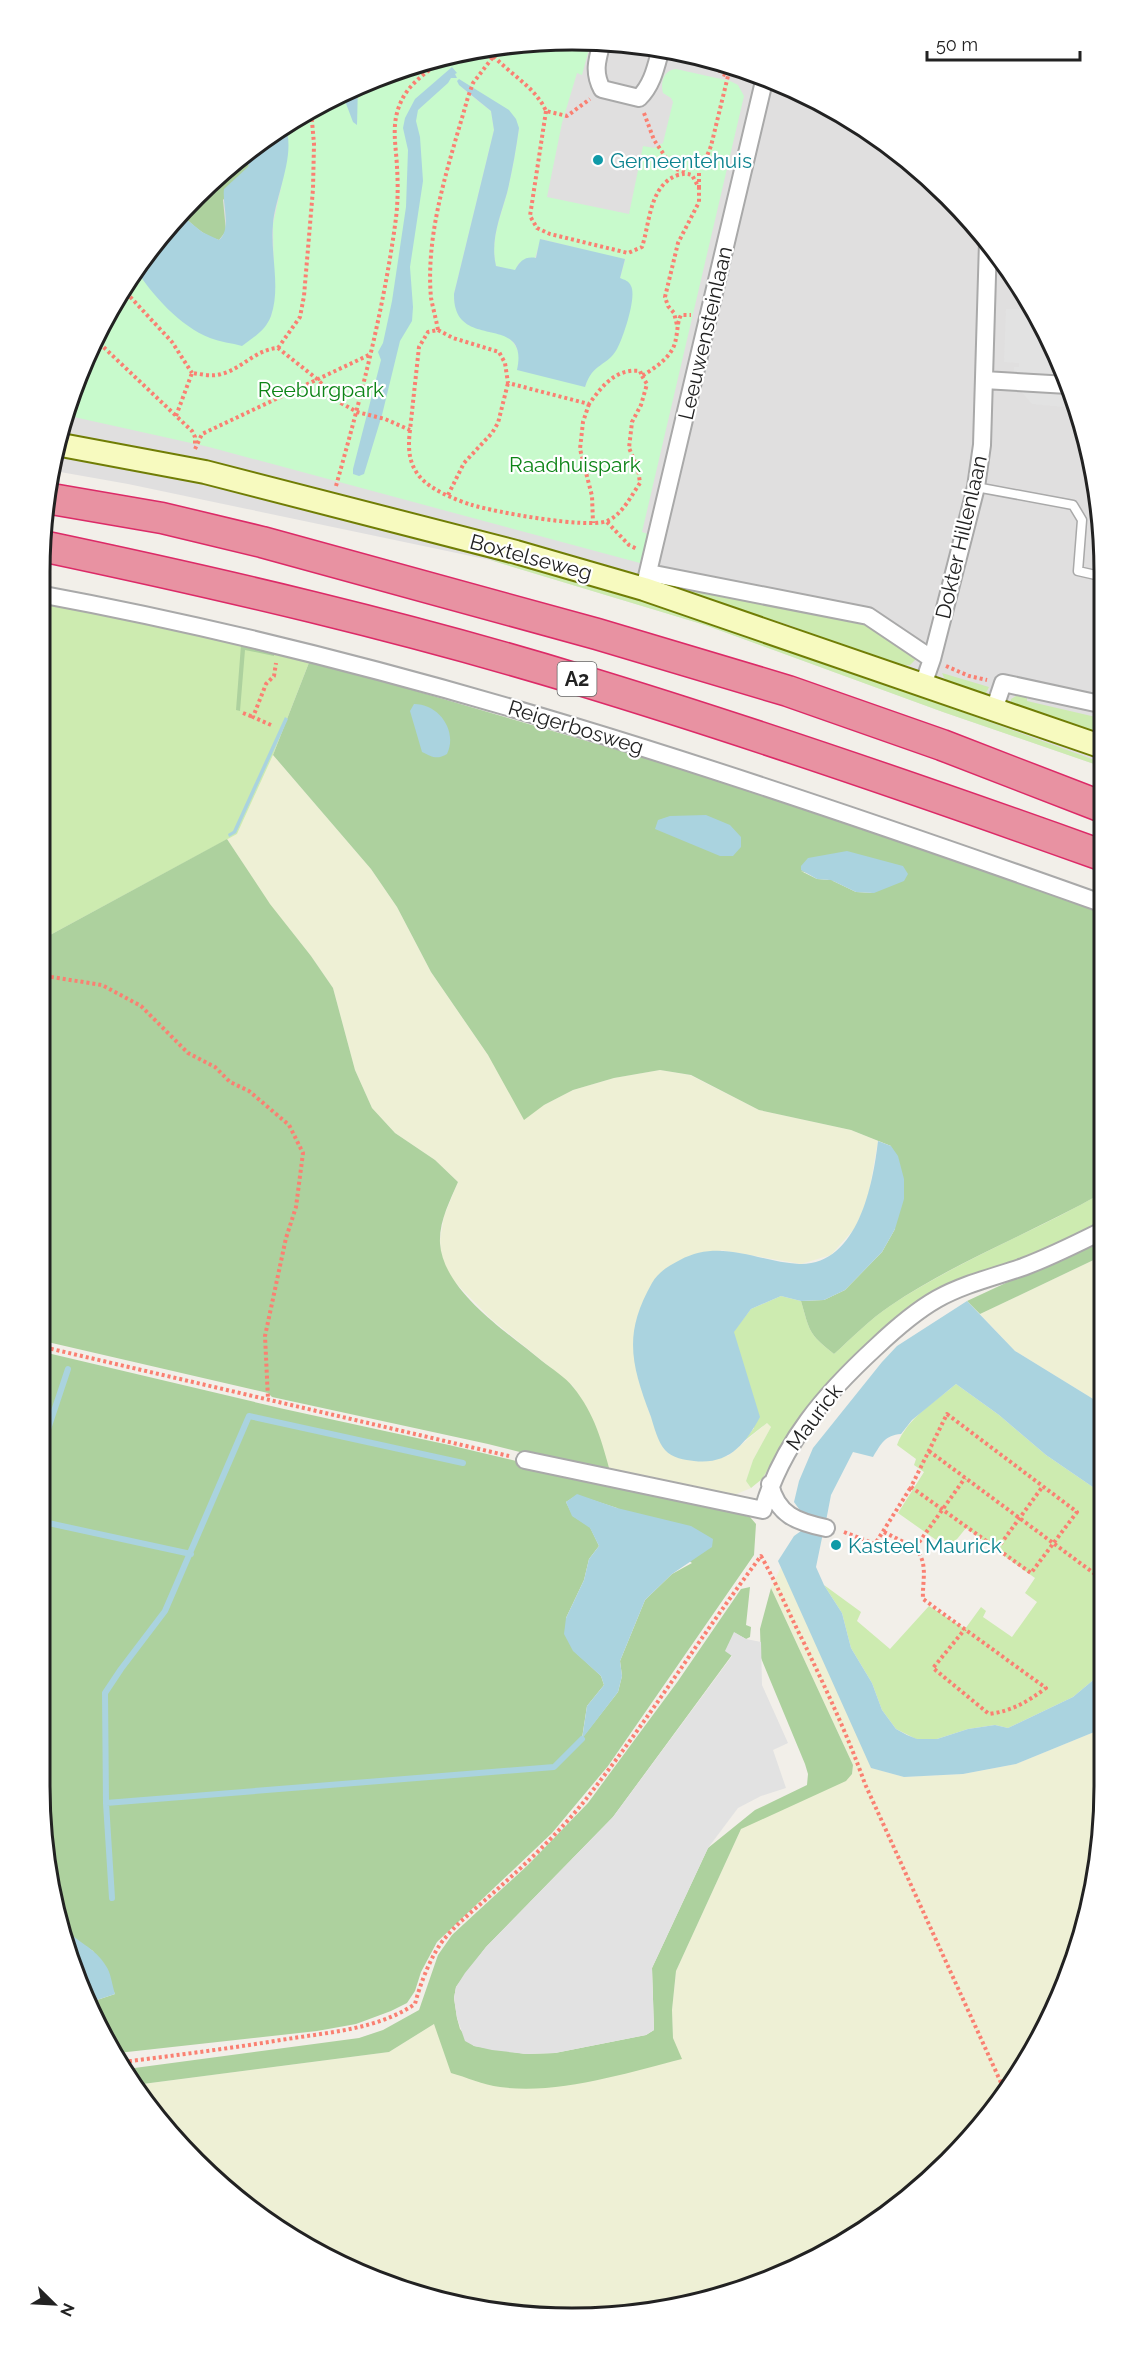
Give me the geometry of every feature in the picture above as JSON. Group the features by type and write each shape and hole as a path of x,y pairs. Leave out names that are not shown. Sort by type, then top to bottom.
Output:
{"highway":[{"name":"A2","path":"55,499 162,518 262,542 597,634 788,691 942,745 1094,803"},
{"name":"A2","path":"51,548 253,593 577,679 781,743 1094,853"}],"street":[{"path":"600,51 596,64 596,78 602,89 639,98 653,78 659,57"},
{"name":"Leeuwensteinlaan","path":"646,581 763,86"},
{"name":"Dokter Hillenlaan","path":"923,685 932,659 976,487 982,445 988,256"},
{"path":"984,380 1059,384"},
{"name":"Boxtelseweg","path":"65,446 205,472 516,552 646,581 868,616 932,659"},
{"name":"Boxtelseweg","path":"646,581 904,680 1094,744"},
{"name":"Reigerbosweg","path":"50,596 149,615 281,645 450,690 722,772 864,819 1094,901"},
{"path":"994,710 1003,683 1094,703"},
{"name":"Maurick","path":"525,1460 763,1510 771,1484 801,1429 834,1389 902,1322 939,1298 968,1285 1022,1267 1094,1236"},
{"path":"771,1484 773,1496 779,1506 802,1523 826,1528"}],"lane":[{"path":"976,487 1073,505 1082,520 1078,571 1094,575"}],"path":[{"path":"438,330 431,297 432,248 440,204 473,83 493,57 526,85 543,104 546,111 530,216 537,228 550,234 628,253 636,252 642,247 655,196 663,185 674,177 687,173"},
{"path":"336,486 359,412 390,256 397,209 398,169 393,129 400,103 415,82 429,70"},
{"path":"642,376 658,366 670,353 676,340 677,325 674,313 664,297 678,243 699,202 699,167 711,146 728,76 720,74 721,71"},
{"path":"546,111 567,116 602,89"},
{"path":"639,98 654,140 660,150 673,168 692,175 699,188"},
{"path":"278,348 300,317 304,296 313,189 312,119"},
{"path":"128,295 172,342 192,373"},
{"path":"677,325 681,315 709,315"},
{"path":"448,495 464,463 492,433 498,423 507,383 504,363 499,352 453,338 438,330 428,332 419,347 410,429 409,453 413,468 422,479 448,495 472,505 531,518 592,523 607,522 619,512 640,483 638,469 629,448 632,422 641,405 647,384 640,371 625,371 602,386 589,404 583,422 579,449 592,496 592,523"},
{"path":"101,345 192,431 195,437 195,450 202,434 371,354"},
{"path":"192,373 218,375 233,370 270,348 278,348 317,379 341,403 359,412 410,429"},
{"path":"176,416 192,373"},
{"path":"507,383 589,404"},
{"path":"607,522 629,545 647,555 653,555"},
{"path":"255,720 266,684 274,676 281,645"},
{"path":"932,659 969,676 1003,683"},
{"path":"243,713 270,725"},
{"path":"50,977 102,985 141,1006 188,1053 215,1067 230,1082 249,1091 289,1125 303,1153 296,1207 286,1238 265,1336 268,1399"},
{"path":"50,1349 525,1460"},
{"path":"844,1532 874,1544 884,1532 911,1487 947,1414 1077,1512 1031,1573 911,1487"},
{"path":"929,1451 1094,1573"},
{"path":"915,1548 965,1478"},
{"path":"997,1549 1043,1486"},
{"path":"884,1532 915,1548 922,1555 923,1599 984,1642 1046,1688 1027,1702 1007,1712 989,1714 933,1668 965,1629"},
{"path":"127,2061 218,2050 351,2029 384,2021 415,2004 444,1939 551,1839 580,1806 639,1728 761,1556 779,1588 821,1680 854,1753 865,1784 1001,2083"}],"shaded area":[{"path":"537,51 606,51 640,54 707,67 771,89 802,103 862,137 889,157 941,202 964,227 1006,281 1024,311 1054,372 1066,404 1076,436 1089,503 1094,572 1094,764 943,712 705,625 490,560 128,484 60,472 67,436 89,372 119,310 137,281 179,227 227,179 281,137 341,103 404,77 436,67 503,54"},
{"path":"1021,306 1040,341 1067,407 1032,404 1019,389 1013,389 1014,367 1019,367 1019,363 1004,362 1006,309 1021,309"},
{"path":"734,1632 746,1639 761,1642 762,1685 788,1743 773,1750 786,1788 761,1796 738,1808 708,1848 652,1968 654,2030 646,2035 555,2053 526,2054 492,2050 474,2046 465,2041 457,2018 454,1998 456,1987 465,1973 486,1947 613,1817 732,1656 725,1651"}],"green space":[{"path":"589,50 582,75 577,73 562,123 547,197 629,214 643,146 654,148 663,143 673,102 663,93 662,85 666,74 676,69 730,81 738,85 744,96 642,532 648,534 640,563 209,447 73,417 103,341 141,276 144,281 271,317 274,297 273,224 282,183 287,134 341,103 372,89 436,67 503,54","holes":["459,86 519,128 514,161 495,239 496,266 515,271 519,263 535,258 541,239 625,260 620,278 613,354 589,374 585,387 520,358 512,341 500,334 467,324 461,318 456,306 454,294 494,130 491,111"]},
{"path":"248,162 249,166 223,200 226,231 219,240 203,232 186,219 202,202"},
{"path":"490,560 526,566 702,617 1094,760 1094,764 943,712 705,625"},
{"path":"671,582 865,623 917,658 910,665 892,666 789,625 670,589"},
{"path":"50,602 310,660 273,755 237,834 50,935"},
{"path":"241,645 274,652 274,656 245,650 240,711 236,710"},
{"path":"310,660 720,780 1094,910 1094,1197 915,1290 875,1317 834,1354 811,1331 801,1301 824,1300 845,1290 882,1252 895,1229 891,1146 851,1130 759,1110 691,1075 660,1070 614,1078 573,1090 544,1105 524,1120 488,1055 431,972 397,907 371,869 273,755","holes":["801,871 831,880 817,879","831,880 874,893 856,892"]},
{"path":"942,673 989,687 984,697 954,686"},
{"path":"1019,694 1027,696 1027,701 1094,717 1094,734 1011,704 1011,699"},
{"path":"273,755 371,869 397,907 431,972 488,1055 544,1105 573,1090 614,1078 660,1070 690,1075 759,1110 851,1130 878,1141 868,1198 855,1228 831,1255 801,1264 721,1250 647,1407 665,1450 728,1456 767,1423 771,1427 753,1460 746,1481 751,1488 727,1498 611,1475 573,1386 490,1318 449,1276 442,1260 440,1240 444,1216 458,1182 435,1160 395,1133 372,1108 355,1070 333,988 311,956 270,905 227,839 237,834"},
{"path":"227,839 270,904 333,988 355,1070 372,1108 395,1133 435,1160 458,1182 446,1211 440,1235 444,1261 452,1278 464,1294 495,1324 573,1387 592,1418 611,1475 488,1444 272,1397 268,1393 50,1343 50,935"},
{"path":"1094,1197 1094,1230 1047,1251 942,1290 791,1433 762,1479 751,1488 746,1481 753,1460 771,1427 767,1423 744,1441 754,1428 742,1363 733,1332 751,1309 781,1296 801,1301 811,1331 834,1354 875,1317 915,1290"},
{"path":"1094,1242 1094,1260 980,1314 967,1301"},
{"path":"1094,1260 1094,1399 1015,1351 980,1314"},
{"path":"50,1354 750,1517 756,1524 754,1555 608,1766 552,1833 437,1942 421,1972 415,1991 407,2003 356,2024 317,2031 122,2053 96,2000 115,1994 93,1951 72,1938 54,1855 51,1821","holes":["577,1495 617,1508 692,1563 672,1574 645,1600 620,1661 622,1676 618,1692 582,1738 587,1706 604,1685 601,1676 574,1651 566,1618 584,1580 589,1559 599,1546 590,1527 573,1516 566,1502"]},
{"path":"956,1384 999,1415 1046,1455 1094,1488 1094,1679 1073,1697 1008,1728 995,1725 968,1729 937,1739 916,1739 896,1729 882,1710 872,1683 851,1648 842,1613 824,1585 861,1612 857,1621 890,1649 929,1606 965,1629 981,1607 986,1611 983,1617 1012,1637 1037,1602 1025,1593 1035,1578 966,1528 949,1549 898,1513 924,1472 914,1465 916,1459 897,1445 907,1427"},
{"path":"781,1567 872,1768 904,1777 963,1774 1016,1764 1094,1732 1094,1786 1089,1855 1076,1922 1066,1954 1054,1986 1024,2048 986,2104 941,2156 916,2179 862,2221 802,2255 771,2269 707,2291 673,2298 640,2304 572,2308 503,2304 470,2298 436,2291 372,2269 310,2239 281,2221 227,2179 202,2156 142,2084 389,2052 434,2024 499,2087 547,2087 608,2077 681,2059 673,2038 672,2010 676,1971 741,1829 759,1813 852,1774 853,1765 771,1588"},
{"path":"750,1587 746,1625 751,1627 750,1637 746,1639 735,1633 732,1655 613,1817 486,1947 456,1987 454,1998 460,2029 474,2046 526,2054 555,2053 646,2035 654,2030 652,1968 708,1848 755,1810 807,1785 808,1774 805,1764 761,1658 760,1629 771,1588 853,1765 852,1774 846,1781 741,1829 676,1971 672,2010 673,2038 682,2059 568,2085 522,2089 500,2087 451,2073 434,2024 389,2052 142,2084 132,2068 359,2038 383,2030 419,2010 438,1955 452,1935 528,1865 588,1803 678,1681 741,1589"}],"water":[{"path":"452,67 457,73 455,74 457,78 451,78 418,110 416,121 420,137 423,181 410,267 412,321 400,341 382,415 364,474 359,476 353,474 353,469 381,360 378,352 383,343 392,301 406,207 408,150 403,128 405,118 415,99"},
{"path":"459,79 509,110 519,128 509,185 495,238 496,266 515,270 523,260 536,258 540,239 625,259 620,278 629,283 632,291 631,308 626,327 613,355 592,373 585,387 517,370 518,352 512,341 503,335 477,329 465,323 457,312 454,294 494,130 491,111 459,85 457,81"},
{"path":"358,95 357,125 353,122 345,101"},
{"path":"287,133 287,160 272,235 274,305 269,321 263,330 242,346 214,339 188,326 158,299 141,276 186,219 202,232 219,240 226,223 224,189 249,166 248,162"},
{"path":"414,704 431,709 444,720 450,736 447,754 434,757 422,752 410,711"},
{"path":"285,717 288,719 236,833 229,837 228,834 233,831"},
{"path":"706,815 730,825 741,837 741,847 733,856 720,856 655,829 658,820 670,816"},
{"path":"847,851 903,866 908,874 904,881 874,893 856,892 831,880 817,879 801,870 801,866 808,858"},
{"path":"878,1141 891,1146 898,1156 904,1179 904,1199 895,1229 882,1252 845,1290 824,1300 801,1301 781,1296 751,1309 734,1332 760,1417 748,1436 734,1451 717,1460 694,1461 671,1455 665,1450 656,1434 639,1381 633,1349 637,1318 652,1283 661,1272 676,1262 710,1251 739,1253 799,1264 819,1261 836,1252 849,1237 859,1219 872,1179"},
{"path":"967,1301 1015,1351 1094,1399 1094,1488 1046,1455 999,1415 956,1384 912,1420 901,1434 891,1436 884,1441 873,1457 853,1452 831,1495 826,1521 804,1516 794,1502 799,1481 813,1448 897,1346"},
{"path":"577,1494 617,1508 691,1526 713,1539 712,1547 672,1574 645,1600 620,1661 622,1676 618,1692 582,1739 587,1706 604,1685 601,1676 573,1651 564,1634 566,1618 584,1580 589,1559 599,1546 590,1528 572,1516 566,1502"},
{"path":"801,1531 823,1533 816,1567 824,1585 842,1613 851,1648 872,1683 882,1710 896,1729 917,1739 937,1739 968,1729 995,1725 1008,1728 1073,1697 1094,1679 1094,1732 1016,1764 963,1774 904,1777 871,1768 778,1561 794,1536"},
{"path":"71,1934 102,1960 109,1972 115,1994 96,2000"}],"waterway":[{"path":"50,1423 68,1369"},
{"path":"463,1463 249,1416 165,1611 105,1693 106,1803 554,1767 582,1739"},
{"path":"50,1523 191,1554"},
{"path":"106,1803 112,1898"}],"place":[{"name":"Gemeentehuis","path":"598,160"},
{"name":"Kasteel Maurick","path":"836,1545"}],"park label":[{"name":"Reeburgpark","path":"321,389"},
{"name":"Raadhuispark","path":"575,464"}]}
